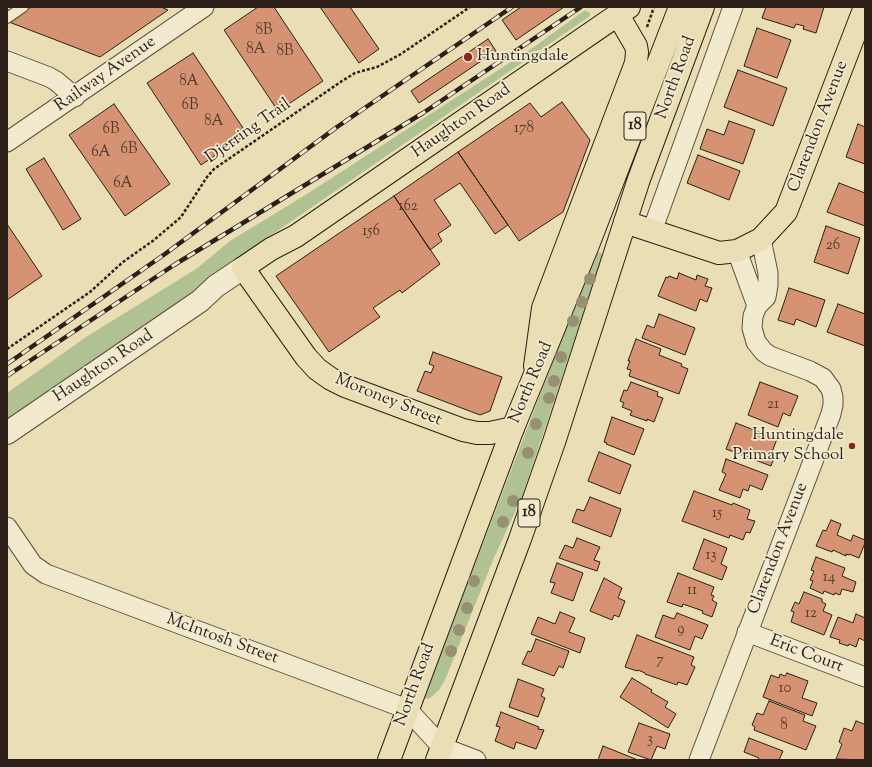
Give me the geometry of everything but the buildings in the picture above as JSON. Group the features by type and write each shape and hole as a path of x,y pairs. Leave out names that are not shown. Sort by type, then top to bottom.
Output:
{"main road":[{"name":"North Road","path":"389,760 513,428 588,245 680,7"},
{"name":"North Road","path":"439,753 520,539 554,442 639,179 703,7"},
{"name":"Clarendon Avenue","path":"625,222 719,253 737,251 761,239 786,212 865,7"},
{"name":"Haughton Road","path":"247,274 267,268 296,236 623,11"},
{"path":"532,383 542,308 636,63 636,46 623,11"},
{"name":"Moroney Street","path":"247,274 306,357 317,369 331,379 463,430 477,433 490,433 513,428"}],"street":[{"name":"Railway Avenue","path":"7,142 204,7"},
{"name":"North Road","path":"652,231 733,7"},
{"path":"7,61 49,77 75,96"},
{"name":"Clarendon Avenue","path":"699,760 831,414 833,397 831,389 823,378 810,371 770,356 756,342 752,328 753,316 757,306 766,297 768,285 768,273 761,239"},
{"path":"737,251 757,306"},
{"name":"Haughton Road","path":"7,433 200,301 225,290 247,274"},
{"name":"McIntosh Street","path":"7,527 33,565 46,574 407,709 439,753"},
{"name":"Eric Court","path":"747,632 865,677"},
{"path":"439,753 476,760"}],"lane":[{"path":"7,18 23,7"}],"path":[{"name":"Djerring Trail","path":"7,349 90,292 123,262 154,240 181,217 207,177 214,169 342,81 355,73 377,67 401,54 470,7"}],"green space":[{"path":"585,10 590,13 590,16 270,236 262,242 261,249 7,423 7,393 86,337 196,269 230,241 307,194 534,47"},
{"path":"595,251 603,254 522,497 493,560 445,680 439,690 430,698 424,698"}],"railway":[{"path":"7,364 165,254 337,127 512,7"},
{"path":"7,376 174,265 423,113 581,7"}],"place":[{"name":"Huntingdale","path":"468,57"},
{"name":"Huntingdale Primary School","path":"852,446"}]}
